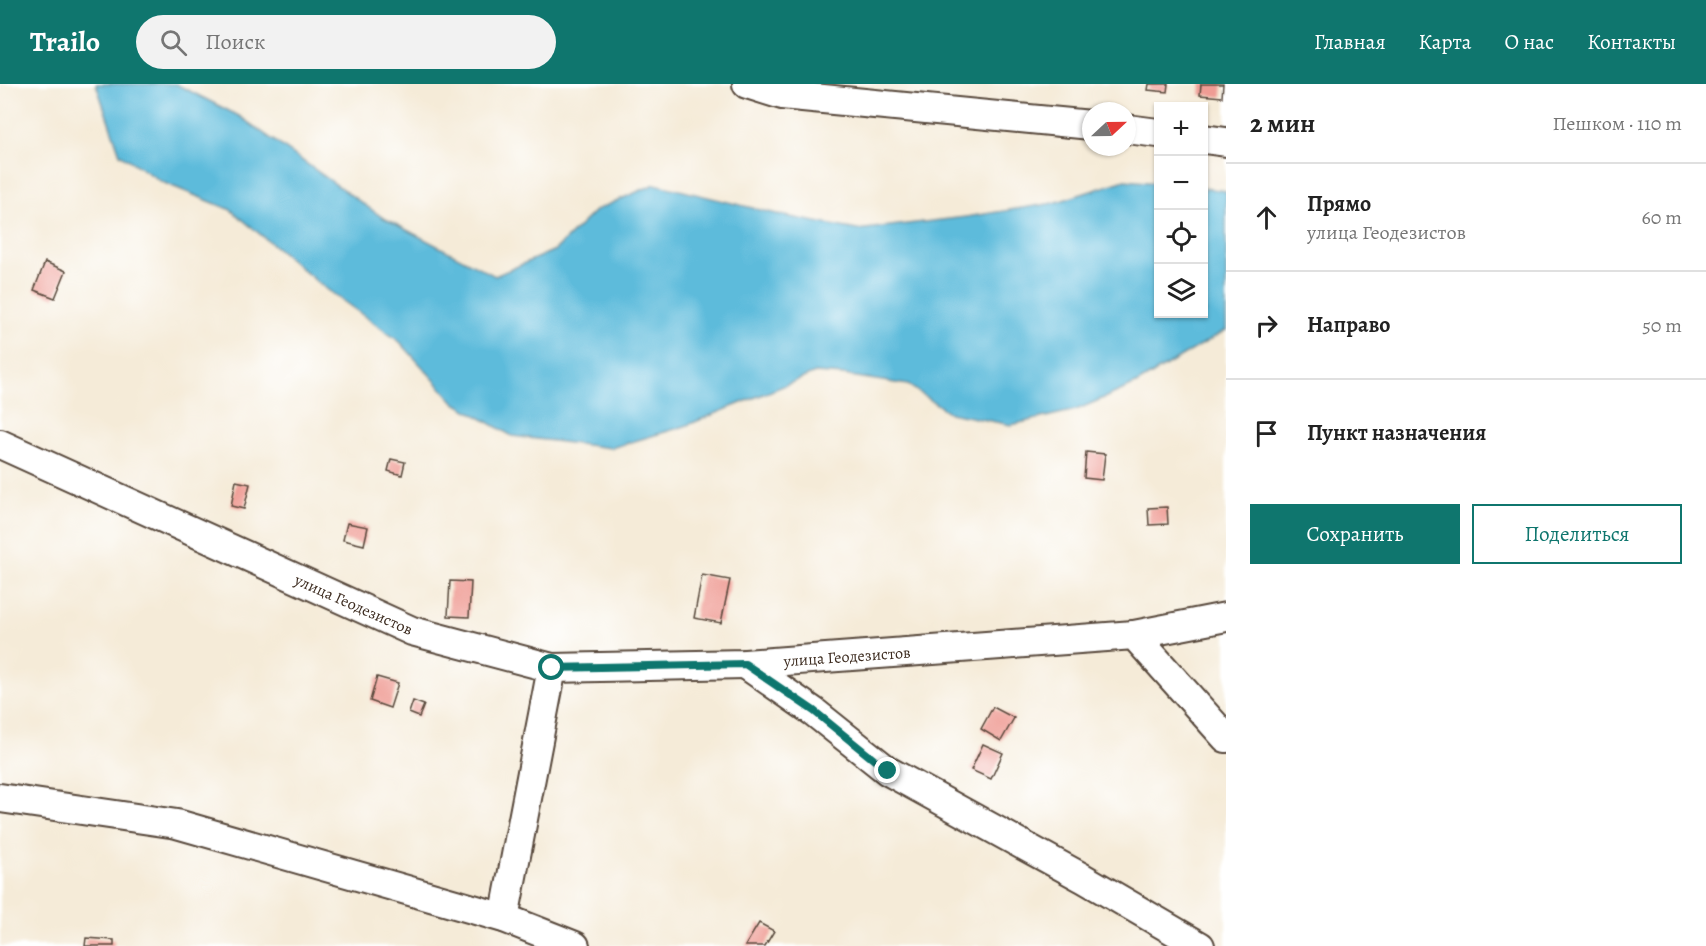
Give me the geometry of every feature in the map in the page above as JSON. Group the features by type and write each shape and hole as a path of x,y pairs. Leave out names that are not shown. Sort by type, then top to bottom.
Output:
{"street":[{"path":"747,84 782,95 1082,124"},
{"path":"1136,130 1154,132"},
{"path":"1208,140 1226,142"},
{"name":"улица Геодезистов","path":"0,444 412,632 552,668 745,664 1134,635 1226,617"},
{"path":"1134,635 1226,738"},
{"path":"745,664 814,711 888,771 1083,878 1200,946"},
{"path":"504,918 552,668"},
{"path":"0,798 177,824 504,918 575,946"}],"water":[{"path":"96,84 176,84 239,116 382,217 495,276 555,250 596,210 655,184 785,216 857,230 966,217 1054,203 1125,180 1154,183 1154,318 1208,318 1208,189 1226,191 1226,330 1136,384 1076,410 1011,425 950,413 908,385 815,373 685,426 611,448 512,436 455,403 400,342 321,285 231,210 162,182 120,154"}],"building":[{"path":"1149,84 1168,84 1167,92 1148,90"},
{"path":"1201,84 1223,84 1222,97 1200,95"},
{"path":"45,262 66,271 55,298 34,290"},
{"path":"1086,452 1105,454 1102,480 1084,478"},
{"path":"391,459 405,462 402,475 388,471"},
{"path":"236,481 250,484 244,509 231,506"},
{"path":"1167,507 1168,524 1149,525 1148,508"},
{"path":"347,523 368,527 364,545 343,540"},
{"path":"702,575 730,580 721,623 694,618"},
{"path":"450,581 471,582 469,617 448,616"},
{"path":"377,677 398,683 390,708 370,701"},
{"path":"413,701 424,705 419,717 409,713"},
{"path":"993,707 1014,718 1001,741 981,729"},
{"path":"983,744 1003,753 991,779 971,770"},
{"path":"759,923 774,931 765,946 745,946"},
{"path":"86,938 114,940 114,946 85,946"}],"route":[{"path":"552,668 745,664 814,711 888,771"}]}
